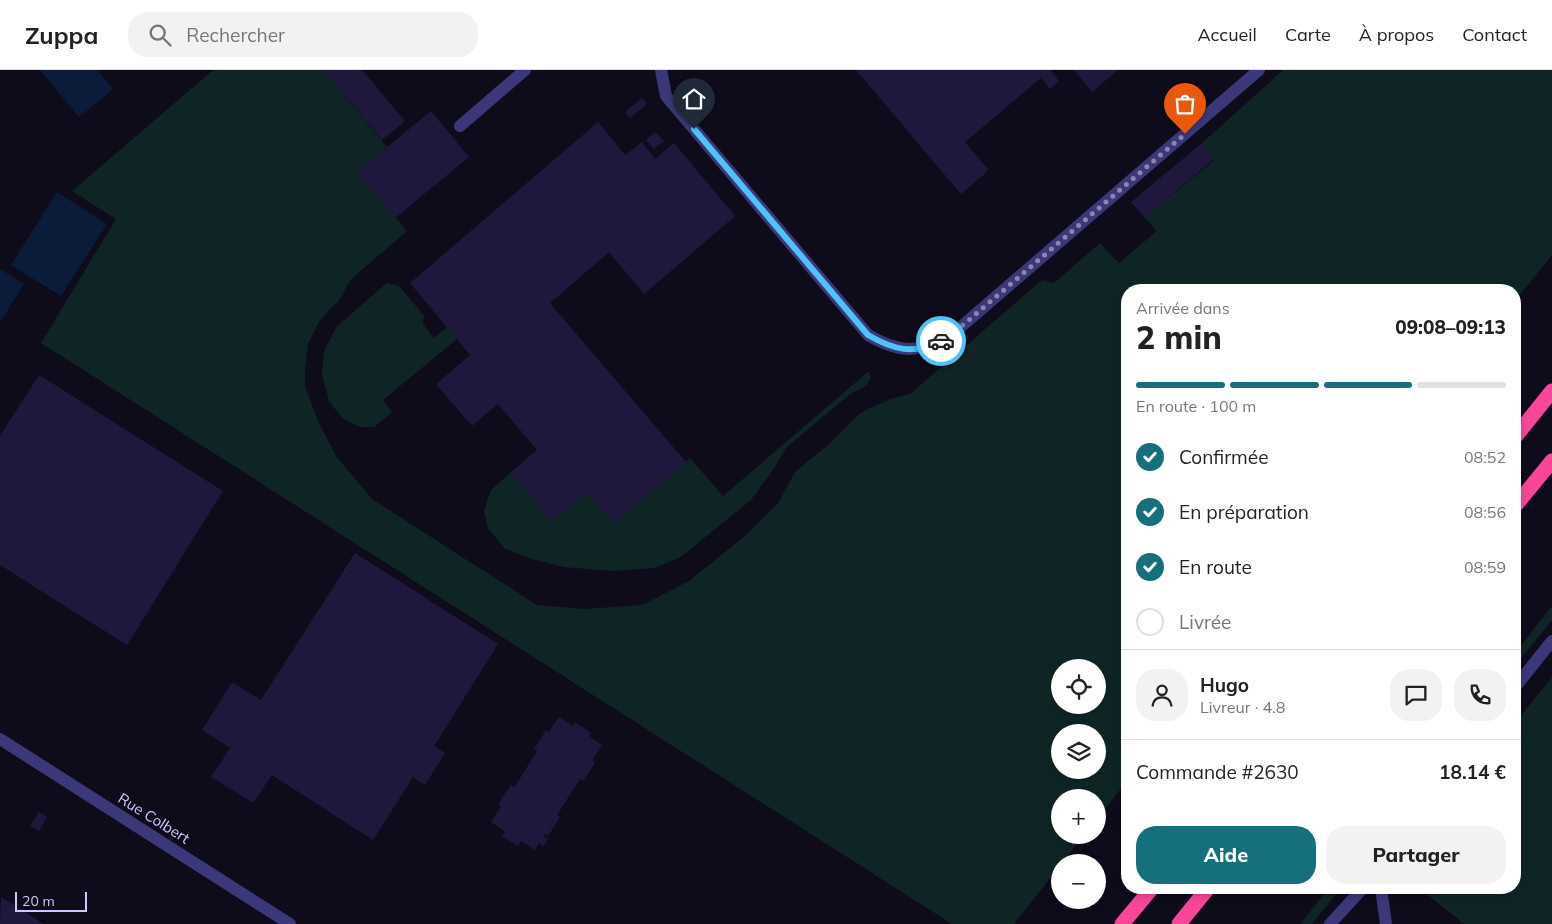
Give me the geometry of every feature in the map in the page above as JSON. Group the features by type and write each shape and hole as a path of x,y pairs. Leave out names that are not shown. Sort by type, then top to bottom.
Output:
{"highway":[{"path":"1521,430 1552,391"},
{"path":"1521,499 1552,461"},
{"path":"1122,924 1147,894"},
{"path":"1179,924 1203,894"}],"street":[{"path":"460,126 525,70"},
{"path":"661,70 666,96 868,335 886,346 907,350 928,348 948,338 1258,70"},
{"path":"1521,680 1552,641"},
{"name":"Rue Colbert","path":"0,739 290,924"},
{"path":"1330,924 1358,894"},
{"path":"1382,894 1386,924"}],"green space":[{"path":"213,70 323,70 387,147 357,172 407,231 352,278 339,300 320,320 308,344 305,386 318,421 336,456 372,499 537,605 585,609 642,605 689,581 746,535 778,503 795,472 829,444 860,413 890,399 910,394 1042,280 1054,283 1100,243 1119,263 1157,231 1145,218 1214,160 1201,144 1283,70 1552,70 1552,255 1521,294 1521,284 1121,284 1121,789 1106,808 1106,789 1051,789 1051,844 1077,844 1069,854 1051,854 1051,877 1014,924 952,924 41,343 116,219 72,191"},
{"path":"387,283 399,286 424,316 423,324 434,338 447,327 457,339 383,400 392,412 374,427 360,427 342,418 329,401 322,375 324,351 337,326"},
{"path":"869,371 871,377 867,385 849,395 786,448 751,500 682,556 655,568 612,571 564,567 528,558 504,548 488,528 484,511 491,490 511,472 551,520 587,492 613,522 690,458 723,496"},
{"path":"1552,606 1552,620 1521,659 1521,645"},
{"path":"1552,677 1552,924 1464,924 1426,894 1521,894 1521,716"},
{"path":"1324,894 1336,894 1312,924 1300,924"}],"water":[{"path":"40,70 97,70 113,89 79,117"},
{"path":"57,192 107,224 61,296 11,265"},
{"path":"0,269 24,284 0,322"}],"building":[{"path":"323,70 362,70 405,121 382,140"},
{"path":"856,70 1053,70 1051,71 1059,81 1050,89 1041,78 965,142 989,170 961,194"},
{"path":"1074,70 1118,70 1092,92"},
{"path":"642,98 647,104 630,118 625,112"},
{"path":"431,111 469,157 395,218 357,172"},
{"path":"598,122 625,155 642,142 655,159 674,143 735,216 644,294 609,252 550,303 686,462 614,523 587,492 552,521 511,472 537,450 498,404 472,426 436,384 470,355 410,283"},
{"path":"655,132 664,141 654,149 646,140"},
{"path":"1201,144 1214,159 1145,218 1131,202"},
{"path":"39,375 223,491 127,645 0,565 0,436"},
{"path":"355,553 498,644 434,746 445,753 425,785 413,777 373,840 272,775 253,803 211,777 230,748 202,730 232,682 261,700"},
{"path":"559,717 573,726 575,722 591,733 589,736 602,745 592,760 595,763 583,781 580,779 557,815 560,817 548,836 545,834 543,836 548,839 543,846 539,843 535,850 521,841 518,846 502,836 505,831 491,822 501,806 498,804 511,785 514,788 537,751 534,749 546,730 549,732"},
{"path":"39,812 47,817 39,831 30,826"},
{"path":"1,897 44,924 0,924"}],"way so far":[{"path":"941,341 948,338 1185,134"}],"route":[{"path":"694,129 868,335 886,346 907,350 928,348 941,341"}]}
